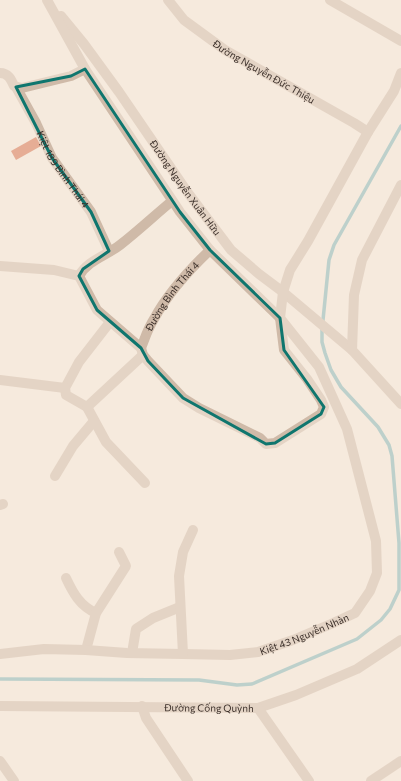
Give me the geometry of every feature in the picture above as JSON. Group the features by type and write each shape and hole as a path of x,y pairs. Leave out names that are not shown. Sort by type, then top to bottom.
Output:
{"street":[{"name":"Đường Nguyễn Xuân Hữu","path":"47,0 85,69 172,201 210,250 280,318"},
{"name":"Đường Nguyễn Xuân Hữu","path":"47,0 84,44 123,98 179,181 231,250 352,350"},
{"name":"Đường Nguyễn Đức Thiệu","path":"168,0 184,20 225,50 368,132"},
{"path":"330,0 401,41"},
{"path":"16,87 22,88 71,76 85,69"},
{"name":"Kiệt 189 Bình Thái 4","path":"0,73 10,77 36,123 52,158 91,212 109,251"},
{"path":"0,266 54,270 79,276 97,310 142,351 183,398 199,408 260,438 266,444 276,443 321,414 324,407 307,379 284,350 280,318 283,292 290,270 308,242 368,132 394,91 401,73"},
{"path":"401,185 362,260 354,295 352,350 401,404"},
{"path":"79,276 83,269 98,257 119,246 172,201"},
{"name":"Đường Bình Thái 4","path":"87,408 142,351 153,320 169,296 190,269 210,250"},
{"name":"Kiệt 43 Nguyễn Nhàn","path":"0,654 44,649 182,654 230,654 258,652 293,640 355,612 370,591 377,573 376,541 347,429 319,367 280,318"},
{"path":"110,322 79,362 66,388 66,395 87,408 106,442 145,483"},
{"path":"0,380 66,388"},
{"path":"385,386 401,392"},
{"path":"55,476 72,446 94,421"},
{"path":"182,654 179,576 183,552 192,530"},
{"path":"86,650 96,613 126,566 119,552"},
{"path":"66,578 74,595 88,609 96,613"},
{"path":"132,653 136,629 153,618 180,608"},
{"name":"Đường Cống Quỳnh","path":"0,706 258,708 296,695 357,669 401,640"},
{"path":"142,706 146,718 186,780"},
{"path":"258,708 309,781"},
{"path":"0,761 14,781"},
{"path":"371,781 401,761"}],"highlighted area":[{"path":"85,69 180,212 210,250 280,318 284,350 324,407 321,414 275,443 266,444 183,398 148,361 141,348 97,310 79,276 83,269 109,251 91,212 52,158 16,87 71,76"}],"building":[{"path":"36,137 41,146 16,160 11,151"}],"waterway":[{"path":"0,679 199,680 237,685 252,684 357,639 381,620 390,609 399,590 399,543 392,456 389,445 378,427 341,387 331,370 322,342 322,330 329,260 334,245 401,126"}]}
